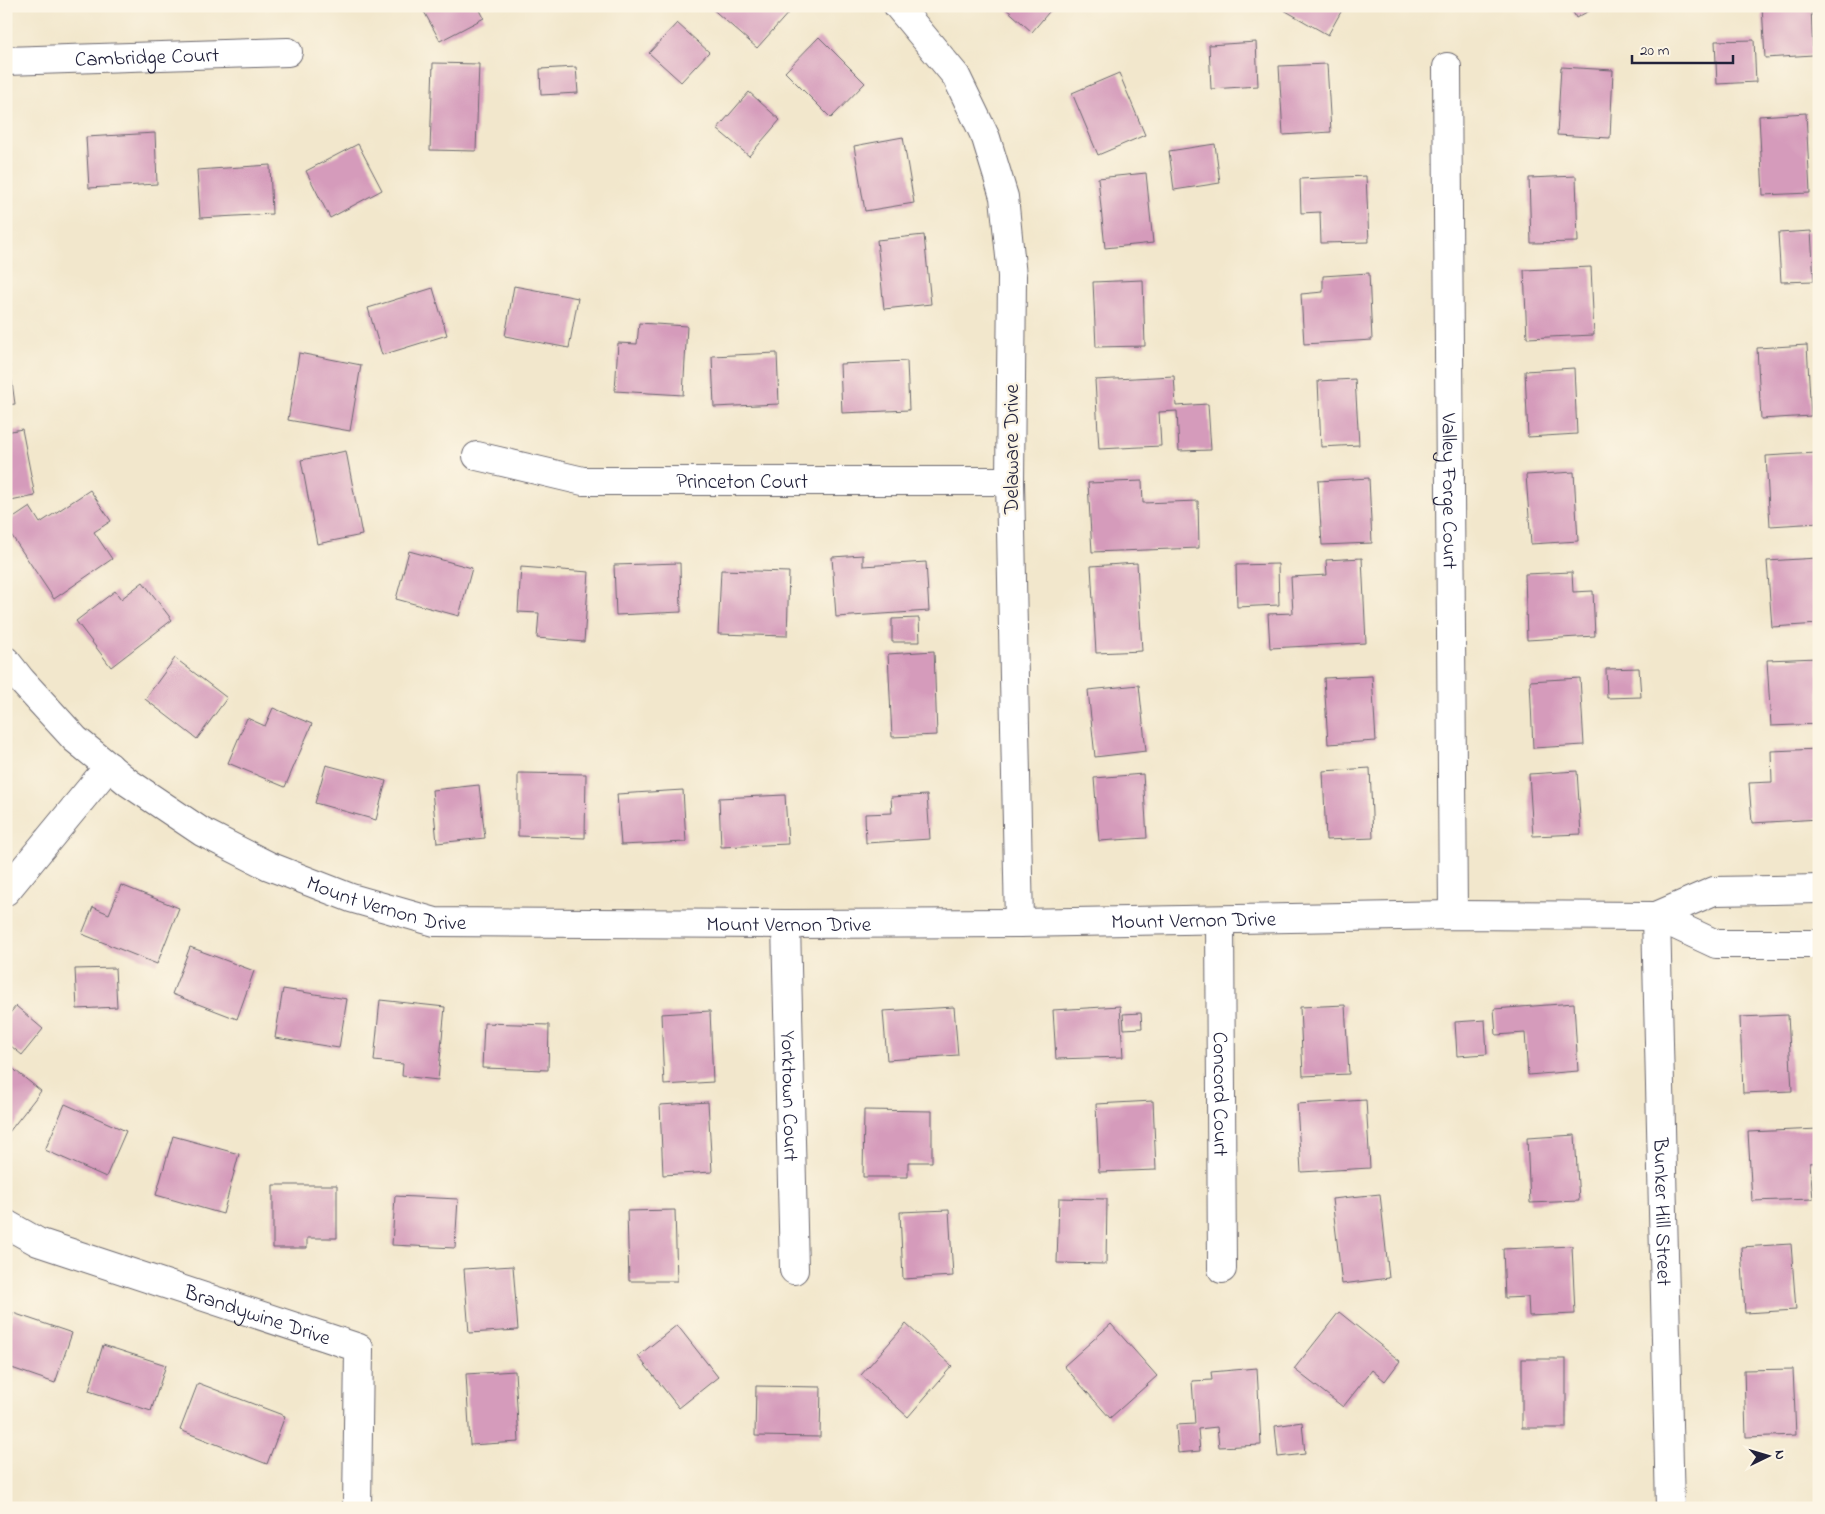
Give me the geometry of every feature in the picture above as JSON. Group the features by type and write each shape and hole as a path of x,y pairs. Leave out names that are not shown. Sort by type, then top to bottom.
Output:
{"street":[{"name":"Delaware Drive","path":"898,6 956,76 986,138 1004,197 1012,276 1010,481 1019,923"},
{"name":"Cambridge Court","path":"6,61 288,52"},
{"name":"Valley Forge Court","path":"1446,67 1453,915"},
{"name":"Princeton Court","path":"477,456 583,481 1010,481"},
{"name":"Mount Vernon Drive","path":"6,661 74,739 129,783 202,832 269,866 352,898 435,922 1019,923 1453,915 1656,916 1714,891 1819,889"},
{"path":"6,891 109,766"},
{"name":"Mount Vernon Drive","path":"1656,916 1716,944 1819,944"},
{"name":"Bunker Hill Street","path":"1656,916 1670,1508"},
{"name":"Concord Court","path":"1220,920 1222,1269"},
{"name":"Yorktown Court","path":"786,924 794,1270"},
{"name":"Brandywine Drive","path":"6,1224 38,1242 359,1348 357,1508"}],"building":[{"path":"421,6 478,6 484,18 440,41"},
{"path":"709,6 785,6 790,11 757,48"},
{"path":"1003,6 1054,6 1032,32"},
{"path":"1277,6 1335,6 1342,10 1328,35"},
{"path":"1570,6 1598,6 1576,18"},
{"path":"1762,6 1811,6 1813,55 1765,58"},
{"path":"677,23 709,52 681,82 649,53"},
{"path":"819,37 865,83 831,118 785,72"},
{"path":"1754,40 1756,82 1717,84 1715,41"},
{"path":"1256,42 1258,86 1211,89 1209,45"},
{"path":"433,63 479,64 476,151 430,150"},
{"path":"1327,64 1331,132 1283,135 1279,66"},
{"path":"576,67 578,93 541,95 540,69"},
{"path":"1561,67 1613,70 1610,138 1557,135"},
{"path":"1119,73 1145,135 1098,155 1072,93"},
{"path":"749,92 780,120 749,156 717,129"},
{"path":"1806,113 1810,193 1763,195 1759,116"},
{"path":"155,133 157,184 89,188 86,137"},
{"path":"903,137 914,203 865,211 854,146"},
{"path":"358,144 382,190 330,218 306,171"},
{"path":"1215,144 1220,183 1174,190 1169,151"},
{"path":"270,165 272,214 200,218 197,170"},
{"path":"1146,173 1153,243 1105,248 1098,178"},
{"path":"1366,176 1369,242 1321,243 1320,212 1301,213 1300,179"},
{"path":"1576,176 1578,242 1531,243 1529,178"},
{"path":"1811,231 1814,281 1781,282 1778,233"},
{"path":"924,235 931,304 884,309 877,240"},
{"path":"1591,267 1594,335 1527,338 1524,270"},
{"path":"1369,273 1372,340 1304,344 1301,294 1323,292 1323,276"},
{"path":"1143,280 1145,346 1096,347 1093,282"},
{"path":"514,286 578,298 569,348 505,336"},
{"path":"433,288 447,335 382,355 368,308"},
{"path":"639,323 687,326 683,395 615,391 618,343 637,344"},
{"path":"6,340 15,404 6,405"},
{"path":"1807,345 1811,416 1761,419 1757,348"},
{"path":"299,353 361,365 350,431 288,420"},
{"path":"777,353 779,404 714,407 712,356"},
{"path":"907,361 909,410 842,413 840,364"},
{"path":"1574,368 1577,434 1528,437 1525,371"},
{"path":"1174,376 1176,406 1208,404 1211,450 1179,451 1177,411 1159,412 1161,446 1099,449 1095,380"},
{"path":"1355,379 1359,445 1321,447 1318,381"},
{"path":"22,429 35,496 6,502 6,432"},
{"path":"346,451 362,535 317,544 301,460"},
{"path":"1816,453 1819,523 1770,526 1766,456"},
{"path":"1574,472 1578,541 1531,544 1526,475"},
{"path":"1369,478 1372,543 1322,545 1318,481"},
{"path":"1142,481 1143,503 1198,501 1199,548 1092,552 1088,483"},
{"path":"90,490 111,521 94,532 112,559 54,599 6,527 6,523 30,507 40,523"},
{"path":"409,551 472,568 459,616 396,599"},
{"path":"863,555 863,566 926,562 929,611 836,617 832,557"},
{"path":"1362,558 1366,643 1270,648 1268,614 1293,613 1291,577 1327,575 1326,560"},
{"path":"1817,558 1819,624 1772,627 1767,561"},
{"path":"680,563 681,612 616,615 614,565"},
{"path":"1137,563 1142,651 1096,653 1091,566"},
{"path":"1278,564 1279,605 1237,607 1236,565"},
{"path":"521,567 589,572 584,642 537,638 539,613 518,612"},
{"path":"721,570 789,572 787,636 718,634"},
{"path":"1572,572 1573,592 1593,591 1595,636 1527,640 1525,574"},
{"path":"143,582 172,620 111,667 76,621 115,591 121,599"},
{"path":"919,618 920,642 892,642 892,619"},
{"path":"934,651 937,735 892,737 888,654"},
{"path":"175,658 227,698 197,739 145,699"},
{"path":"1818,658 1819,724 1771,726 1767,660"},
{"path":"1639,668 1641,697 1607,698 1606,669"},
{"path":"1372,676 1376,741 1328,744 1324,678"},
{"path":"1580,678 1584,745 1533,748 1530,681"},
{"path":"1139,685 1146,751 1095,757 1088,690"},
{"path":"273,708 312,724 285,787 228,763 247,718 265,726"},
{"path":"1819,749 1819,819 1752,823 1749,783 1772,782 1771,751"},
{"path":"326,765 386,781 376,820 315,803"},
{"path":"1370,768 1373,838 1326,840 1323,771"},
{"path":"1577,771 1581,834 1533,836 1529,774"},
{"path":"518,773 586,774 585,838 518,836"},
{"path":"1143,774 1147,838 1099,841 1094,778"},
{"path":"479,785 485,838 437,843 432,790"},
{"path":"683,790 686,842 621,845 617,794"},
{"path":"785,795 788,844 721,847 719,798"},
{"path":"927,795 930,839 866,843 865,814 892,813 891,797"},
{"path":"121,885 179,908 157,964 82,934 93,907 109,914"},
{"path":"190,947 254,971 237,1019 172,994"},
{"path":"115,968 117,1007 77,1009 75,969"},
{"path":"283,989 347,999 339,1048 275,1038"},
{"path":"380,1000 445,1007 438,1080 402,1076 403,1064 374,1061"},
{"path":"1574,1003 1578,1071 1528,1075 1525,1033 1496,1035 1494,1009"},
{"path":"1345,1005 1349,1074 1303,1076 1300,1007"},
{"path":"16,1006 43,1029 22,1055 6,1042 6,1018"},
{"path":"1120,1006 1123,1057 1056,1059 1053,1010"},
{"path":"954,1007 958,1055 887,1060 883,1011"},
{"path":"710,1011 713,1082 664,1085 661,1014"},
{"path":"1141,1013 1142,1028 1124,1029 1123,1014"},
{"path":"1788,1015 1792,1091 1743,1093 1740,1017"},
{"path":"1485,1020 1487,1054 1457,1056 1455,1022"},
{"path":"484,1023 549,1025 548,1070 482,1068"},
{"path":"6,1063 41,1091 9,1132 6,1130"},
{"path":"1366,1100 1370,1168 1301,1172 1297,1104"},
{"path":"1153,1101 1156,1170 1099,1172 1096,1104"},
{"path":"708,1102 712,1172 663,1175 660,1105"},
{"path":"65,1104 126,1131 106,1177 45,1150"},
{"path":"864,1110 932,1111 932,1162 908,1162 908,1177 863,1177"},
{"path":"1819,1129 1819,1162 1810,1163 1813,1199 1752,1201 1748,1132"},
{"path":"1575,1135 1579,1201 1530,1203 1527,1138"},
{"path":"173,1136 239,1154 223,1214 156,1195"},
{"path":"273,1185 337,1185 337,1238 307,1238 307,1248 273,1248"},
{"path":"1380,1194 1389,1278 1342,1284 1332,1199"},
{"path":"395,1196 458,1199 455,1248 392,1245"},
{"path":"1059,1198 1107,1199 1106,1264 1057,1263"},
{"path":"675,1210 677,1281 629,1281 627,1211"},
{"path":"949,1210 953,1276 903,1279 900,1212"},
{"path":"1791,1244 1796,1310 1745,1313 1741,1247"},
{"path":"1572,1246 1575,1314 1529,1316 1528,1297 1505,1298 1503,1249"},
{"path":"513,1266 518,1330 469,1333 464,1269"},
{"path":"1339,1312 1400,1361 1385,1381 1372,1370 1343,1407 1294,1369"},
{"path":"13,1313 72,1333 55,1383 6,1366 6,1333"},
{"path":"906,1324 952,1366 908,1417 861,1375"},
{"path":"1111,1324 1157,1376 1110,1418 1064,1366"},
{"path":"677,1325 718,1377 679,1408 638,1356"},
{"path":"103,1345 166,1365 151,1411 89,1391"},
{"path":"1522,1359 1566,1359 1566,1428 1522,1428"},
{"path":"1257,1368 1261,1445 1219,1447 1217,1427 1198,1429 1200,1451 1178,1453 1176,1425 1195,1424 1192,1381 1212,1380 1211,1372"},
{"path":"1793,1369 1796,1435 1746,1437 1744,1370"},
{"path":"515,1371 519,1442 470,1445 466,1374"},
{"path":"198,1383 285,1416 267,1464 180,1430"},
{"path":"756,1386 821,1387 820,1437 755,1436"},
{"path":"1302,1422 1305,1454 1278,1457 1275,1426"}]}
